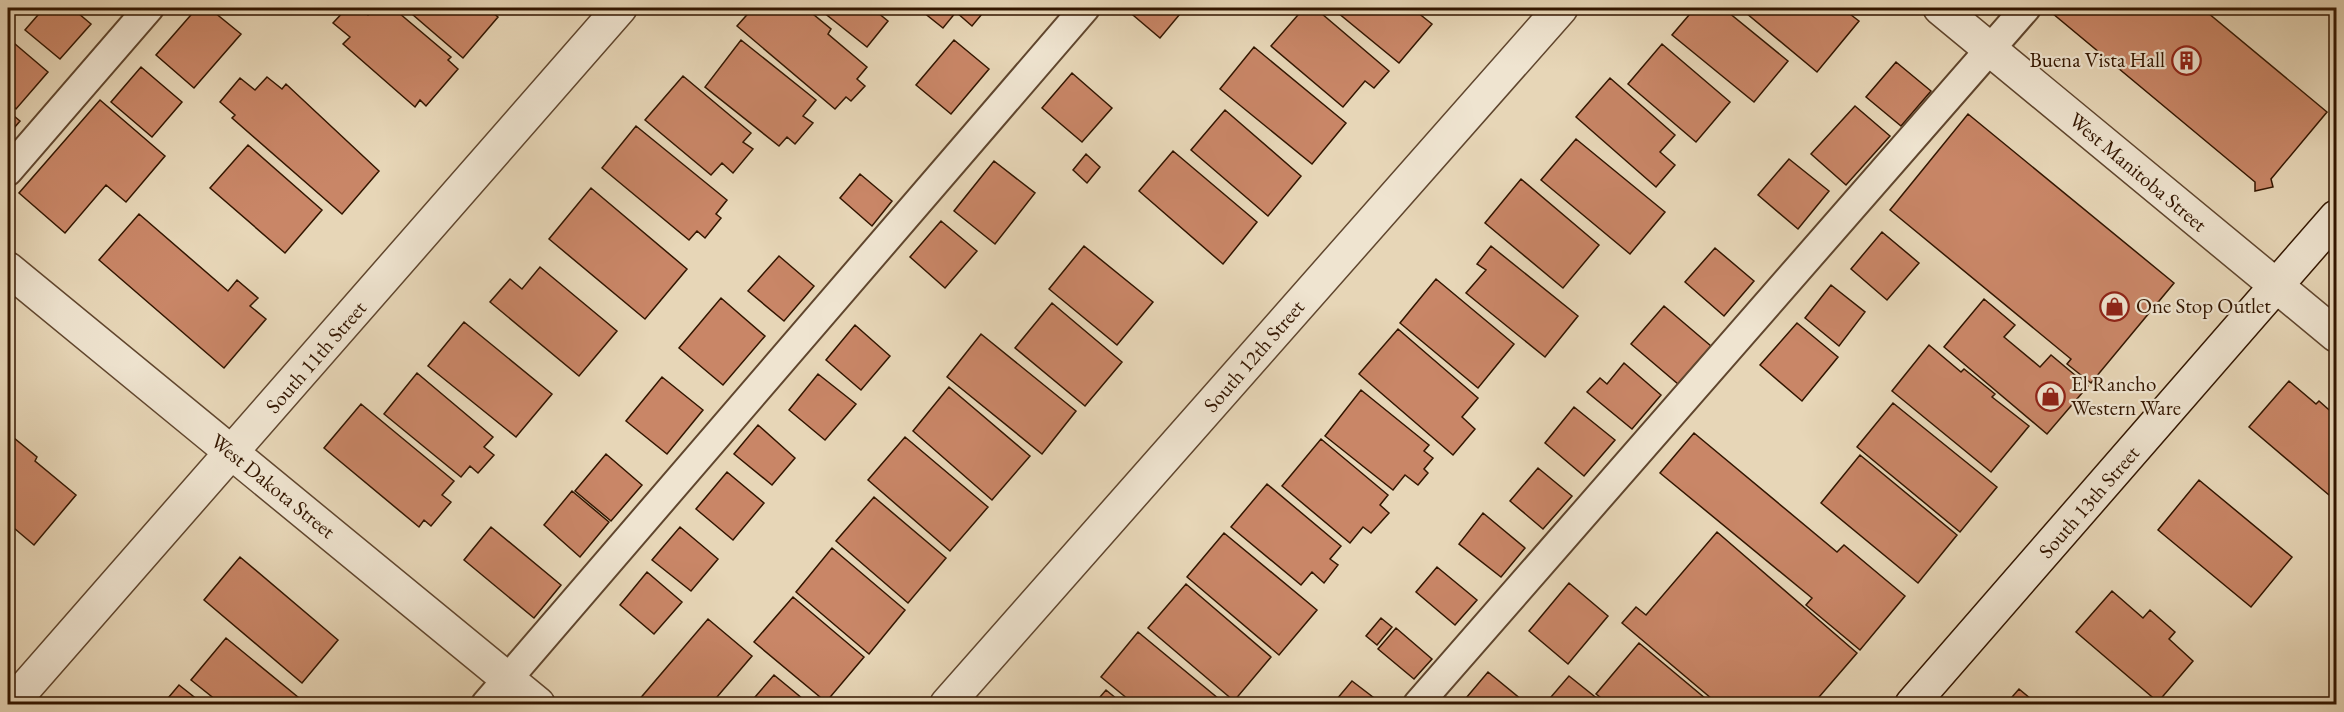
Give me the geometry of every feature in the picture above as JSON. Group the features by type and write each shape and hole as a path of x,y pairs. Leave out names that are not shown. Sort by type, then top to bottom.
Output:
{"street":[{"name":"South 11th Street","path":"11,705 620,8"},
{"name":"South 12th Street","path":"947,705 1561,8"},
{"name":"West Manitoba Street","path":"1940,8 2337,335"},
{"name":"South 13th Street","path":"1912,705 2337,218"},
{"name":"West Dakota Street","path":"8,269 538,705"}],"lane":[{"path":"8,171 149,8"},
{"path":"486,705 1085,8"},
{"path":"1418,705 2026,8"}],"building":[{"path":"44,8 72,8 91,24 60,59 25,30"},
{"path":"197,8 209,8 241,34 194,88 156,55"},
{"path":"347,8 360,8 368,15 374,8 393,8 451,57 448,60 458,69 426,106 420,100 415,107 343,44 350,37 333,23"},
{"path":"405,8 487,8 498,17 463,58"},
{"path":"753,8 798,8 806,14 808,10 831,29 828,34 867,67 857,79 865,86 851,101 846,97 835,109 737,26"},
{"path":"818,8 872,8 888,21 867,47"},
{"path":"918,8 987,8 972,26 956,12 943,28"},
{"path":"1129,8 1185,8 1160,38 1127,10"},
{"path":"1304,8 1315,8 1389,71 1374,88 1365,81 1343,107 1271,46"},
{"path":"1332,8 1412,8 1432,24 1399,63"},
{"path":"1695,8 1723,8 1788,61 1754,102 1672,35"},
{"path":"1740,8 1842,8 1859,21 1817,72"},
{"name":"Buena Vista Hall","path":"2046,8 2202,8 2327,112 2271,179 2273,187 2255,191 2255,182"},
{"path":"8,38 48,72 16,109 8,101"},
{"path":"741,40 816,100 803,116 813,123 795,144 787,137 779,146 705,87"},
{"path":"954,40 989,69 951,114 916,85"},
{"path":"1662,44 1730,102 1696,142 1628,84"},
{"path":"1254,47 1346,123 1312,164 1220,89"},
{"path":"1896,62 1931,91 1901,126 1866,97"},
{"path":"141,67 182,102 152,137 111,102"},
{"path":"1072,73 1112,108 1082,142 1042,108"},
{"path":"683,76 751,133 743,142 753,149 733,173 722,163 711,175 645,120"},
{"path":"267,77 282,89 286,84 379,171 342,214 232,118 235,115 220,102 240,78 255,90"},
{"path":"1610,78 1675,135 1660,152 1675,165 1656,187 1576,117"},
{"path":"100,100 165,156 126,202 106,185 65,233 19,193"},
{"path":"1855,106 1890,136 1846,185 1811,154"},
{"path":"1225,110 1301,176 1268,216 1191,150"},
{"path":"8,111 20,121 8,135"},
{"path":"1968,114 2174,283 2091,383 2067,364 2071,359 1890,210"},
{"path":"636,126 727,200 716,214 721,218 705,238 697,231 689,240 602,168"},
{"path":"1576,139 1665,212 1630,254 1541,180"},
{"path":"248,145 322,210 285,253 210,188"},
{"path":"1173,151 1257,222 1223,264 1139,191"},
{"path":"1086,154 1100,167 1087,183 1073,170"},
{"path":"1789,159 1829,191 1798,229 1758,195"},
{"path":"994,161 1035,193 995,244 954,211"},
{"path":"860,174 892,201 872,226 840,198"},
{"path":"1521,179 1599,245 1563,288 1485,223"},
{"path":"591,188 687,269 645,319 549,239"},
{"path":"139,214 228,291 237,280 258,298 250,306 266,319 224,368 99,260"},
{"path":"941,221 977,251 945,288 910,257"},
{"path":"1882,232 1919,263 1887,300 1851,269"},
{"path":"1084,246 1153,302 1117,345 1049,289"},
{"path":"1491,246 1578,316 1545,357 1466,293 1486,270 1477,264"},
{"path":"1715,248 1754,281 1724,316 1685,282"},
{"path":"779,256 814,286 784,321 748,291"},
{"path":"540,267 617,331 579,376 490,302 510,279 522,289"},
{"path":"1436,279 1514,344 1478,388 1400,323"},
{"path":"1831,285 1865,312 1839,346 1805,318"},
{"path":"721,298 765,336 723,385 679,348"},
{"path":"1984,299 2015,325 2004,337 2040,367 2051,355 2088,386 2047,434 1944,347"},
{"path":"1052,303 1122,362 1085,406 1015,348"},
{"path":"1664,306 1711,346 1678,384 1631,344"},
{"path":"464,322 552,394 516,437 428,366"},
{"path":"1797,323 1838,357 1802,401 1760,365"},
{"path":"855,325 890,356 861,390 826,360"},
{"path":"1398,329 1478,398 1462,417 1475,429 1453,455 1359,374"},
{"path":"981,334 1076,411 1042,454 947,377"},
{"path":"1929,345 1961,372 1964,369 1995,394 1992,397 2029,426 1991,472 1892,391"},
{"path":"1624,363 1661,395 1632,429 1587,392 1600,378 1607,384"},
{"path":"417,373 493,437 484,447 494,455 478,473 470,466 461,477 384,414"},
{"path":"818,374 856,404 825,440 789,410"},
{"path":"662,377 703,410 667,454 626,421"},
{"path":"2289,381 2316,404 2319,401 2336,416 2336,501 2249,427"},
{"path":"949,387 1030,456 992,500 913,431"},
{"path":"1361,390 1429,445 1424,451 1433,458 1424,469 1428,473 1418,485 1405,475 1393,490 1325,436"},
{"path":"1893,403 1997,487 1960,532 1857,447"},
{"path":"361,404 454,481 442,495 451,502 431,526 424,520 419,527 324,448"},
{"path":"1574,407 1615,440 1584,476 1545,443"},
{"path":"758,425 795,458 772,485 734,454"},
{"path":"8,433 37,457 35,461 76,495 34,545 8,523"},
{"path":"1694,433 1837,552 1844,545 1905,596 1860,650 1806,605 1812,598 1660,473"},
{"path":"905,437 988,507 950,551 868,480"},
{"path":"1321,439 1388,495 1380,505 1389,513 1371,533 1363,527 1350,543 1282,486"},
{"path":"606,454 642,485 611,521 575,491"},
{"path":"1860,455 1957,535 1918,583 1821,503"},
{"path":"1538,468 1572,496 1543,529 1510,501"},
{"path":"727,472 764,503 733,540 696,509"},
{"path":"2199,480 2292,557 2251,607 2158,530"},
{"path":"1267,484 1341,546 1330,559 1338,565 1324,583 1312,572 1301,585 1231,527"},
{"path":"572,491 609,522 580,557 544,525"},
{"path":"874,497 946,558 908,603 836,541"},
{"path":"1483,513 1525,548 1501,577 1459,544"},
{"path":"491,527 561,585 534,618 464,560"},
{"path":"680,527 718,559 691,591 652,560"},
{"path":"1717,532 1857,653 1813,704 1718,704 1622,623 1636,607 1646,615"},
{"path":"1224,533 1317,610 1279,655 1187,577"},
{"path":"832,548 905,610 869,654 796,592"},
{"path":"240,557 338,640 302,683 204,600"},
{"path":"1437,567 1477,600 1455,625 1416,592"},
{"path":"647,572 682,602 654,634 620,605"},
{"path":"1569,583 1608,616 1568,664 1529,631"},
{"path":"1186,584 1271,657 1234,701 1148,628"},
{"path":"2112,591 2143,618 2150,610 2175,632 2169,639 2193,661 2158,702 2076,632"},
{"path":"793,597 864,657 826,702 754,642"},
{"path":"1381,618 1392,627 1377,645 1366,636"},
{"path":"708,619 752,656 711,704 642,704 638,701"},
{"path":"1396,628 1432,659 1414,679 1378,649"},
{"path":"1138,632 1225,704 1134,704 1101,677"},
{"path":"226,638 304,702 302,704 221,704 191,680"},
{"path":"1639,643 1712,704 1609,704 1596,694"},
{"path":"1488,672 1527,704 1461,704"},
{"path":"774,675 809,704 749,704"},
{"path":"1569,676 1604,704 1545,704"},
{"path":"1352,681 1382,704 1342,704 1336,700"},
{"path":"179,685 203,704 163,704"},
{"path":"2019,689 2037,704 2006,704"},
{"path":"1106,690 1123,704 1094,704"}],"place":[{"name":"Buena Vista Hall","path":"2186,60"},
{"name":"One Stop Outlet","path":"2115,306"},
{"name":"El Rancho Western Ware","path":"2050,396"}]}
